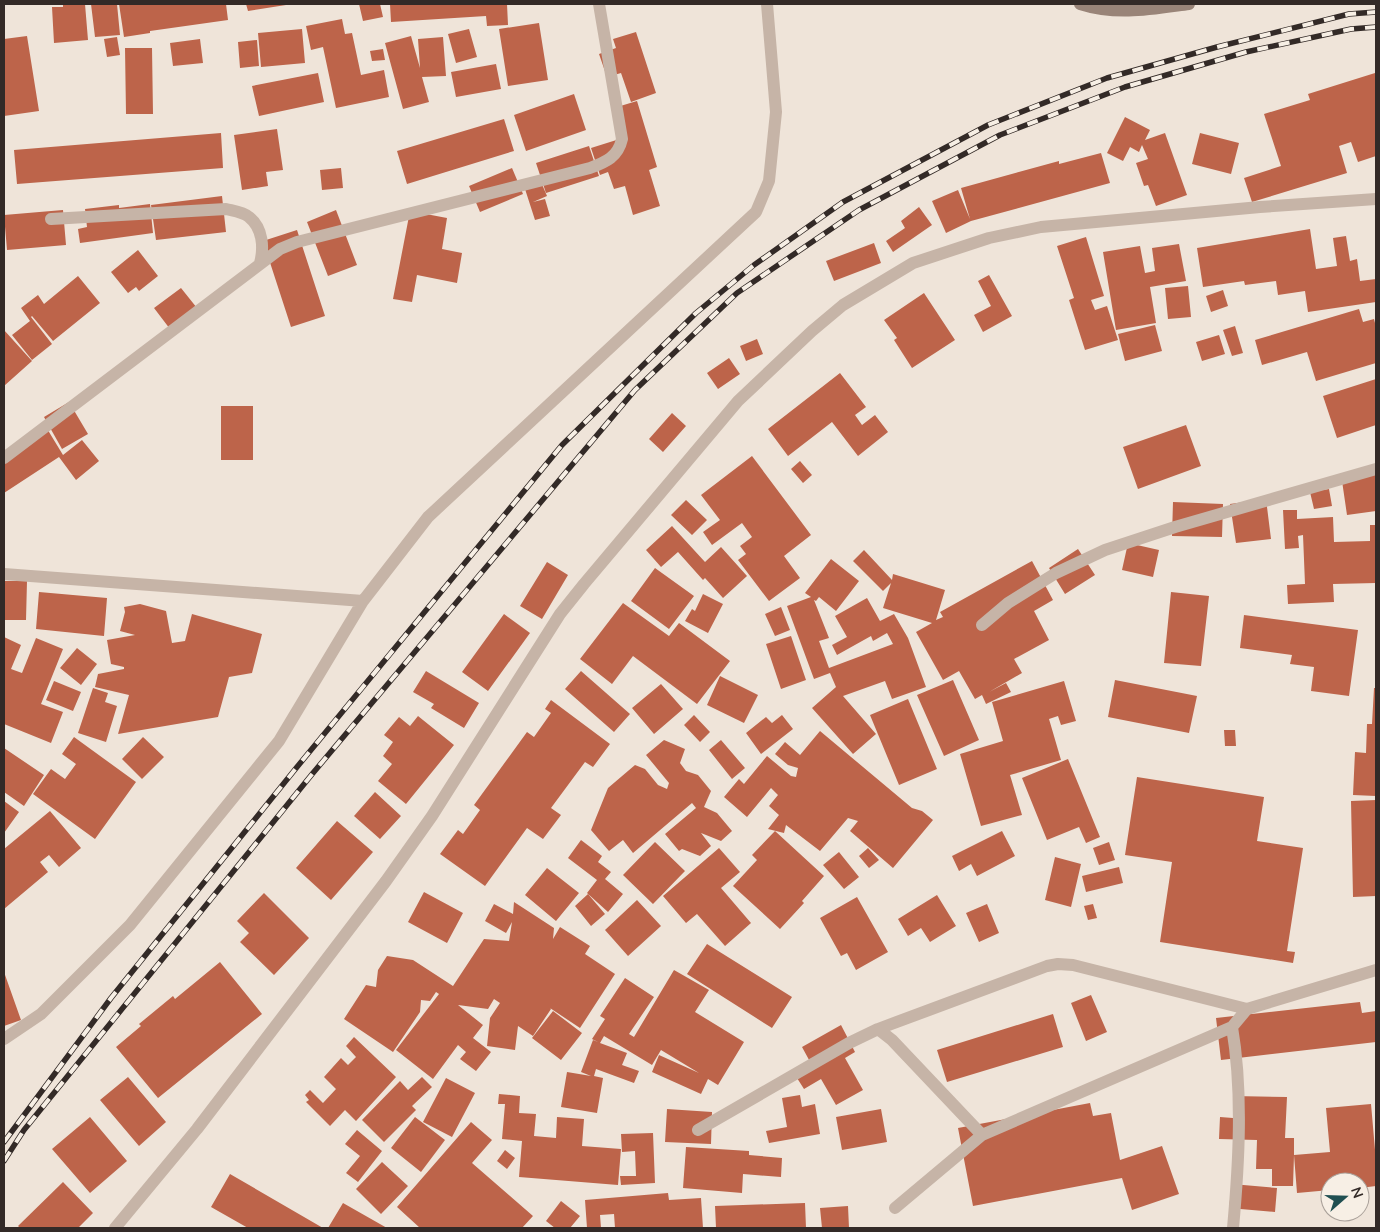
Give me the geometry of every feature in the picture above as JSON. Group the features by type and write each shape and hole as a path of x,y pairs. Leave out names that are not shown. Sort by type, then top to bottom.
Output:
{"main road":[{"path":"1080,4 1133,12 1188,4"}],"street":[{"path":"4,458 280,249 297,242 590,168 607,162 620,148 622,139 599,4"},
{"path":"4,1039 41,1014 130,925 280,741 363,601 428,517 756,212 769,182 776,112 767,4"},
{"path":"115,1228 197,1129 386,881 432,816 560,614 738,401 842,305 913,264 989,238 1041,227 1260,207 1376,199"},
{"path":"51,219 226,208 242,212 251,218 262,242 260,263"},
{"path":"982,625 1008,603 1048,578 1104,550 1175,527 1376,469"},
{"path":"4,574 363,601"},
{"path":"698,1130 849,1043 878,1029 1047,966 1058,964 1073,965 1247,1009 1376,970"},
{"path":"895,1208 982,1135 1232,1027 1247,1009"},
{"path":"1232,1027 1238,1060 1238,1138 1233,1228"},
{"path":"878,1029 892,1040 982,1135"}],"building":[{"path":"63,4 85,4 88,40 54,43 52,7 63,7"},
{"path":"91,4 117,4 120,35 95,37"},
{"path":"119,4 226,4 228,20 150,31 150,33 124,37"},
{"path":"246,4 286,4 286,5 248,11"},
{"path":"359,4 380,4 383,17 363,21"},
{"path":"390,4 507,4 508,25 487,26 486,16 391,22"},
{"path":"342,19 345,34 352,33 361,75 384,70 389,97 336,108 323,47 311,50 306,26"},
{"path":"539,23 548,80 508,86 499,29"},
{"path":"302,29 305,63 261,67 258,33"},
{"path":"469,29 477,57 456,63 448,34"},
{"path":"636,32 656,93 631,102 621,73 607,77 599,54 616,48 613,39"},
{"path":"27,36 39,111 4,116 4,39"},
{"path":"411,36 420,68 418,39 443,37 446,76 422,77 429,102 403,109 385,43"},
{"path":"117,37 120,55 107,57 104,39"},
{"path":"200,39 203,63 173,66 170,43"},
{"path":"257,40 259,66 240,68 238,42"},
{"path":"125,48 152,48 153,114 126,114"},
{"path":"383,49 385,60 372,61 370,51"},
{"path":"496,64 501,89 456,97 451,72"},
{"path":"318,73 324,102 259,116 252,86"},
{"path":"1375,73 1376,156 1358,162 1351,142 1339,146 1347,173 1252,202 1244,178 1281,166 1264,114 1310,100 1308,94"},
{"path":"574,94 586,130 526,151 514,115"},
{"path":"637,101 657,167 649,170 660,206 633,215 625,186 614,189 608,172 600,175 591,148 626,137 617,107"},
{"path":"1125,117 1150,130 1145,140 1165,133 1187,195 1156,206 1148,185 1144,186 1136,163 1148,159 1142,145 1139,152 1130,147 1123,161 1107,153"},
{"path":"504,119 514,151 407,184 397,151"},
{"path":"277,129 283,170 266,172 268,186 242,190 234,135"},
{"path":"221,133 223,168 17,184 14,150"},
{"path":"1200,133 1239,143 1231,174 1192,164"},
{"path":"589,146 599,176 546,193 536,163"},
{"path":"1101,153 1110,183 971,221 946,233 932,201 958,190 970,219 961,188 1059,161 1059,164"},
{"path":"341,168 343,188 322,190 320,170"},
{"path":"512,168 523,194 480,212 469,186"},
{"path":"541,182 547,196 533,202 545,199 550,216 535,220 525,189"},
{"path":"222,196 226,232 156,240 151,205"},
{"path":"150,204 153,233 80,243 78,229 87,227 85,209 119,205 119,208"},
{"path":"919,207 932,225 893,252 886,241 905,228 901,221"},
{"path":"63,210 66,245 7,250 4,215"},
{"path":"336,210 357,265 328,276 307,222"},
{"path":"410,211 447,218 442,249 462,253 457,283 417,275 412,302 393,299"},
{"path":"1310,229 1316,269 1337,266 1333,238 1346,236 1350,261 1357,259 1360,281 1376,279 1376,302 1308,312 1305,291 1278,295 1276,281 1245,285 1244,281 1203,287 1197,248"},
{"path":"297,230 325,316 291,327 263,241"},
{"path":"1086,237 1104,296 1091,300 1095,310 1107,306 1118,340 1085,350 1069,300 1074,298 1057,246"},
{"path":"874,243 881,263 834,281 826,261"},
{"path":"1179,244 1186,281 1150,287 1156,323 1116,330 1103,252 1140,246 1145,273 1155,271 1152,248"},
{"path":"138,250 158,276 139,291 136,287 128,293 111,272"},
{"path":"989,275 1012,316 983,332 974,315 991,306 978,281"},
{"path":"78,276 100,303 53,341 32,316 52,344 32,360 12,335 30,321 21,308 38,295 44,304"},
{"path":"1188,286 1191,317 1168,319 1165,288"},
{"path":"181,288 197,308 170,329 154,308"},
{"path":"1223,290 1228,306 1211,312 1206,296"},
{"path":"924,293 955,340 912,368 894,340 897,338 884,320"},
{"path":"1359,309 1363,322 1374,319 1376,327 1376,363 1316,381 1307,352 1262,365 1255,340"},
{"path":"1155,325 1162,351 1125,361 1118,334"},
{"path":"1235,326 1243,353 1232,356 1223,330"},
{"path":"4,330 32,361 4,386"},
{"path":"1219,335 1225,354 1202,361 1196,342"},
{"path":"757,339 763,354 746,361 740,346"},
{"path":"729,358 740,374 718,389 707,373"},
{"path":"840,373 866,407 855,415 862,425 875,415 888,432 858,456 832,422 788,456 768,429"},
{"path":"1376,379 1376,425 1337,438 1323,396"},
{"path":"69,402 88,434 62,449 44,417"},
{"path":"221,406 253,406 253,460 221,460"},
{"path":"672,413 686,426 663,452 649,439"},
{"path":"1186,425 1201,466 1138,489 1123,447"},
{"path":"46,427 63,455 82,440 99,461 76,480 59,457 4,493 4,455"},
{"path":"752,456 811,535 784,556 800,578 769,601 738,560 746,554 740,546 752,537 742,523 712,545 703,532 720,520 701,495"},
{"path":"800,461 812,475 803,483 791,469"},
{"path":"1376,470 1376,511 1347,515 1341,474"},
{"path":"1329,489 1332,506 1314,509 1310,492"},
{"path":"1266,499 1271,539 1236,543 1230,504"},
{"path":"686,500 707,520 692,535 671,515"},
{"path":"1173,502 1223,504 1222,537 1172,536"},
{"path":"1283,510 1297,510 1297,519 1333,517 1334,542 1370,541 1370,525 1376,525 1376,583 1333,584 1334,602 1288,604 1287,585 1305,584 1303,535 1298,536 1299,548 1285,549"},
{"path":"672,526 705,562 721,547 747,576 723,598 705,578 703,580 678,552 661,567 646,550"},
{"path":"1128,543 1159,550 1153,577 1122,570"},
{"path":"1078,549 1095,575 1065,594 1049,568"},
{"path":"864,550 892,580 893,574 945,590 936,620 943,617 940,612 1032,561 1053,600 1034,611 1049,640 1014,659 1022,673 989,692 1006,683 1011,692 986,704 982,695 975,699 959,671 943,680 916,632 932,623 883,608 891,583 883,591 853,561"},
{"path":"831,559 859,581 836,611 819,597 816,601 814,600 829,638 819,641 829,668 893,644 887,633 873,641 871,636 837,655 832,645 847,637 835,616 867,598 880,621 894,614 908,638 926,687 892,699 885,681 843,696 876,734 853,754 812,708 836,687 830,673 814,679 787,606 811,597 805,593"},
{"path":"547,562 568,575 542,619 520,606"},
{"path":"655,568 694,596 669,629 631,601"},
{"path":"4,581 27,581 26,620 4,620"},
{"path":"39,592 107,598 104,636 36,629"},
{"path":"1171,592 1209,596 1201,666 1164,663"},
{"path":"703,594 723,604 708,633 685,621 692,609 695,611"},
{"path":"623,603 669,636 679,623 730,661 697,704 633,656 612,684 580,659"},
{"path":"140,604 166,611 172,643 185,641 192,614 262,634 252,673 229,677 218,717 118,734 129,695 95,687 98,674 124,669 124,667 111,664 107,640 135,635 120,631 125,612 124,607"},
{"path":"781,607 790,630 775,636 765,614"},
{"path":"504,614 530,633 488,691 462,672"},
{"path":"1244,615 1358,630 1349,696 1311,691 1314,667 1290,664 1292,655 1240,648"},
{"path":"791,636 806,680 781,689 766,644"},
{"path":"4,637 21,645 11,669 22,673 36,638 63,649 41,704 63,712 51,743 4,724"},
{"path":"77,648 97,664 81,685 60,668"},
{"path":"426,671 479,703 464,728 431,708 434,704 413,692"},
{"path":"581,671 630,714 614,732 565,689"},
{"path":"720,676 758,695 744,723 707,705"},
{"path":"953,680 979,740 944,756 917,695"},
{"path":"1115,680 1197,696 1189,733 1108,717"},
{"path":"54,681 81,692 73,711 46,700"},
{"path":"1064,681 1076,721 1061,725 1058,716 1049,719 1061,760 1010,775 1022,815 981,826 960,754 1003,741 992,702"},
{"path":"661,684 683,709 654,734 632,708"},
{"path":"93,688 108,693 105,702 117,706 106,742 78,733"},
{"path":"1374,688 1376,688 1376,796 1353,795 1355,752 1366,753 1367,724 1372,724"},
{"path":"908,699 937,769 899,785 870,715"},
{"path":"551,700 610,744 593,767 585,762 551,808 561,815 543,839 527,828 485,886 440,854 458,830 463,834 480,810 474,805 527,732 534,737 551,713 545,709"},
{"path":"694,715 710,732 700,742 684,725"},
{"path":"782,715 793,729 761,754 746,733 766,717 772,723"},
{"path":"418,716 454,745 406,804 378,781 392,764 383,756 393,742 384,735 399,717 410,726"},
{"path":"1224,730 1235,730 1236,746 1225,746"},
{"path":"820,731 912,808 922,811 933,820 893,868 850,831 858,821 848,818 820,851 786,825 784,833 768,829 779,815 769,806 778,795 771,788 747,817 724,797 739,779 744,784 767,756 791,776 796,777 798,768 788,765 775,754 785,742 800,755"},
{"path":"74,737 136,782 95,839 33,794 51,769 65,779 76,764 62,754"},
{"path":"143,737 164,757 142,779 122,759"},
{"path":"664,740 685,749 680,763 686,771 698,775 711,791 704,807 717,813 732,831 721,841 701,833 711,846 700,856 682,849 679,851 665,834 696,808 692,803 633,853 623,840 609,851 591,830 608,788 635,765 645,769 658,785 667,789 669,783 646,755"},
{"path":"721,740 745,768 732,779 709,750"},
{"path":"4,748 44,775 24,806 4,792"},
{"path":"1068,759 1100,837 1086,843 1079,827 1047,840 1022,778"},
{"path":"1137,777 1264,797 1257,841 1303,848 1287,951 1295,952 1293,963 1160,942 1172,862 1125,855"},
{"path":"375,792 401,816 380,839 354,816"},
{"path":"1376,800 1376,896 1353,897 1351,801"},
{"path":"4,801 19,812 4,833"},
{"path":"50,811 81,848 59,867 49,855 40,862 48,872 4,909 4,849"},
{"path":"337,821 373,852 331,900 296,868"},
{"path":"775,831 824,876 802,901 804,903 780,929 733,886 757,860 752,855"},
{"path":"1002,831 1015,856 977,876 971,864 959,871 952,856"},
{"path":"581,840 602,856 598,862 611,872 605,879 623,894 608,912 587,893 597,880 568,858"},
{"path":"655,842 685,871 653,904 623,875"},
{"path":"1109,842 1115,860 1099,865 1093,848"},
{"path":"719,848 740,872 721,888 751,923 725,946 697,914 686,923 663,896"},
{"path":"868,848 879,860 869,868 859,856"},
{"path":"839,852 859,877 844,889 823,865"},
{"path":"1055,857 1081,864 1071,907 1045,900"},
{"path":"1119,867 1123,883 1086,892 1082,876"},
{"path":"547,868 579,893 556,921 525,895"},
{"path":"424,892 463,913 447,943 408,922"},
{"path":"264,893 309,938 274,975 240,942 249,933 237,921"},
{"path":"588,894 605,914 591,926 575,906"},
{"path":"937,895 956,926 930,942 921,928 908,936 898,919"},
{"path":"857,897 888,952 856,970 847,953 841,956 820,918"},
{"path":"637,900 661,926 628,956 605,930"},
{"path":"514,902 554,928 553,939 560,927 590,946 585,954 615,974 580,1028 550,1008 533,1036 518,1026 515,1050 487,1046 490,1018 500,1003 494,999 488,1009 458,1005 483,1025 473,1038 491,1052 476,1071 460,1059 466,1052 458,1045 433,1079 396,1050 439,994 436,992 430,1001 421,1000 420,1012 393,1052 344,1019 366,985 376,987 378,970 387,956 413,960 453,986 484,939 509,941 512,922 506,933 485,921 494,904 513,914"},
{"path":"987,904 999,933 979,942 966,913"},
{"path":"1093,904 1097,918 1088,920 1084,906"},
{"path":"707,944 792,997 772,1028 687,974"},
{"path":"220,962 262,1014 158,1098 116,1047 141,1026 139,1024 173,996 175,999"},
{"path":"674,970 709,990 695,1012 744,1042 718,1085 708,1079 701,1094 652,1072 659,1055 699,1073 661,1050 652,1065 604,1036 600,1043 627,1053 622,1065 639,1071 634,1083 596,1069 594,1076 603,1078 597,1113 561,1107 567,1072 591,1076 581,1072 593,1040 598,1042 592,1039 605,1019 600,1016 625,978 654,997 629,1034 634,1037"},
{"path":"4,972 21,1020 4,1026"},
{"path":"1091,995 1107,1032 1086,1041 1071,1003"},
{"path":"1360,1002 1362,1013 1376,1011 1376,1042 1221,1060 1216,1018"},
{"path":"553,1011 582,1033 561,1060 532,1038"},
{"path":"1053,1014 1063,1047 947,1082 937,1050"},
{"path":"841,1025 855,1052 845,1058 863,1090 836,1105 821,1079 804,1089 797,1078 814,1069 802,1047"},
{"path":"354,1037 396,1077 356,1121 345,1110 330,1126 306,1102 309,1100 305,1095 310,1090 323,1103 336,1089 324,1077 341,1058 348,1065 356,1057 346,1046"},
{"path":"128,1077 166,1122 139,1146 100,1100"},
{"path":"422,1077 432,1087 412,1106 416,1110 384,1142 362,1120 400,1081 408,1090"},
{"path":"446,1078 475,1093 452,1137 423,1122"},
{"path":"499,1094 520,1096 519,1113 536,1114 534,1136 556,1138 557,1117 584,1119 582,1146 621,1149 618,1185 519,1177 522,1141 502,1139 505,1104 498,1104"},
{"path":"800,1095 802,1107 815,1104 820,1134 769,1143 766,1131 787,1127 782,1098"},
{"path":"1233,1096 1287,1097 1285,1138 1294,1138 1293,1186 1272,1186 1272,1169 1256,1169 1257,1140 1219,1139 1220,1117 1233,1118"},
{"path":"1090,1103 1093,1116 1111,1113 1120,1160 1162,1146 1179,1194 1132,1210 1122,1178 973,1206 958,1128"},
{"path":"1371,1104 1376,1161 1376,1186 1370,1187 1370,1172 1320,1172 1320,1191 1297,1193 1294,1155 1330,1152 1326,1108"},
{"path":"667,1109 712,1112 711,1144 665,1142"},
{"path":"881,1109 887,1142 842,1150 836,1117"},
{"path":"90,1117 127,1161 90,1193 52,1149"},
{"path":"415,1117 445,1140 421,1172 391,1148"},
{"path":"471,1122 492,1140 472,1163 533,1216 522,1228 420,1228 397,1207"},
{"path":"357,1130 382,1151 358,1182 346,1173 360,1156 345,1144"},
{"path":"653,1133 655,1183 621,1185 620,1176 636,1176 635,1151 622,1152 621,1134"},
{"path":"686,1147 749,1151 749,1155 782,1158 781,1177 743,1174 742,1193 683,1188"},
{"path":"505,1150 515,1158 507,1169 497,1161"},
{"path":"382,1162 408,1186 381,1214 356,1189"},
{"path":"230,1174 323,1228 248,1228 211,1207"},
{"path":"63,1182 93,1213 78,1228 20,1228 18,1226"},
{"path":"1232,1184 1277,1188 1275,1212 1229,1208"},
{"path":"668,1193 669,1200 701,1198 703,1228 615,1228 614,1214 600,1215 601,1228 587,1228 585,1200"},
{"path":"561,1201 580,1216 570,1228 555,1228 546,1221"},
{"path":"343,1203 387,1228 328,1228"},
{"path":"805,1203 806,1228 716,1228 715,1206"},
{"path":"848,1206 849,1228 822,1228 820,1208"}],"railway":[{"path":"4,1142 111,998 297,767 562,445 696,313 754,265 843,202 988,125 1107,78 1217,47 1349,14 1376,12"},
{"path":"4,1161 24,1130 313,773 635,390 737,293 859,210 1000,135 1125,87 1246,52 1351,29 1376,27"}]}
